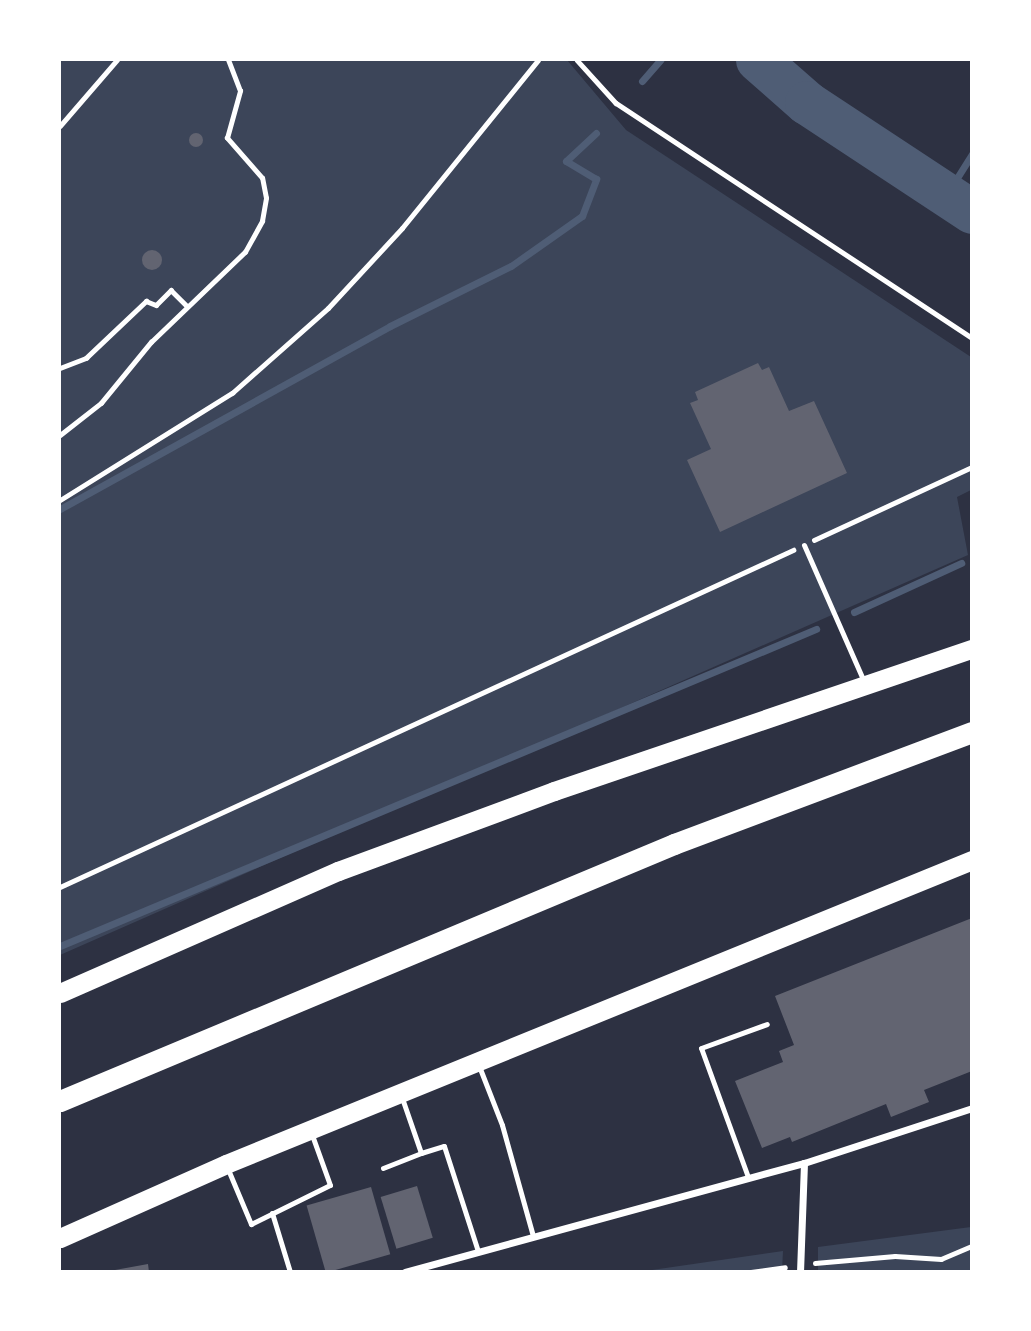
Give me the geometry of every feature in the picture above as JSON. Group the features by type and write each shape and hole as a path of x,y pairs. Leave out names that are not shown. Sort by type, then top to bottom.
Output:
{"highway":[{"path":"60,993 338,871 554,791 971,649"},
{"path":"60,1101 662,850 971,733"},
{"path":"60,1238 226,1164 401,1095 477,1060 971,860"}],"street":[{"path":"405,1272 804,1163 971,1108"},
{"path":"800,1268 804,1163"}],"lane":[{"path":"60,500 232,393 328,308 402,228 538,60"},
{"path":"804,545 866,685"},
{"path":"748,1177 701,1048 767,1024"},
{"path":"477,1060 502,1125 533,1236"},
{"path":"401,1095 421,1153"},
{"path":"226,1164 251,1224 330,1185 310,1132"},
{"path":"383,1168 444,1146 478,1251"},
{"path":"272,1213 290,1272"}],"path":[{"path":"60,125 117,60"},
{"path":"60,435 101,403 187,306 245,252 262,221 266,198 253,164 227,138 240,91 228,60"},
{"path":"578,60 616,103 971,338"},
{"path":"60,368 86,358 146,301 156,305 171,290 187,306"},
{"path":"60,887 971,467"},
{"path":"751,1272 895,1256 941,1259 971,1246"}],"shaded area":[{"path":"60,60 567,60 626,130 971,357 971,490 957,497 968,555 60,955"},
{"path":"971,1227 971,1271 818,1272 818,1247"},
{"path":"783,1251 782,1271 645,1271"}],"building":[{"path":"193,133 199,133 203,140 199,147 193,147 189,143 189,137"},
{"path":"148,250 156,250 162,260 156,270 148,270 142,264 142,256"},
{"path":"758,363 762,370 769,367 789,411 814,401 847,473 720,532 687,460 711,449 690,403 698,400 695,392"},
{"path":"972,918 972,1071 924,1090 929,1102 891,1117 886,1104 792,1142 790,1137 762,1148 735,1081 783,1062 779,1051 794,1045 775,996"},
{"path":"417,1186 433,1238 396,1249 381,1197"},
{"path":"371,1187 390,1254 326,1272 307,1205"},
{"path":"148,1264 149,1272 115,1272 115,1270"}],"waterway":[{"path":"642,81 660,60"},
{"path":"758,60 807,103 972,212"},
{"path":"60,509 390,326 511,266 582,216 596,179 566,161 596,133"},
{"path":"945,197 972,154"},
{"path":"854,612 961,563"},
{"path":"60,946 816,629"}]}
